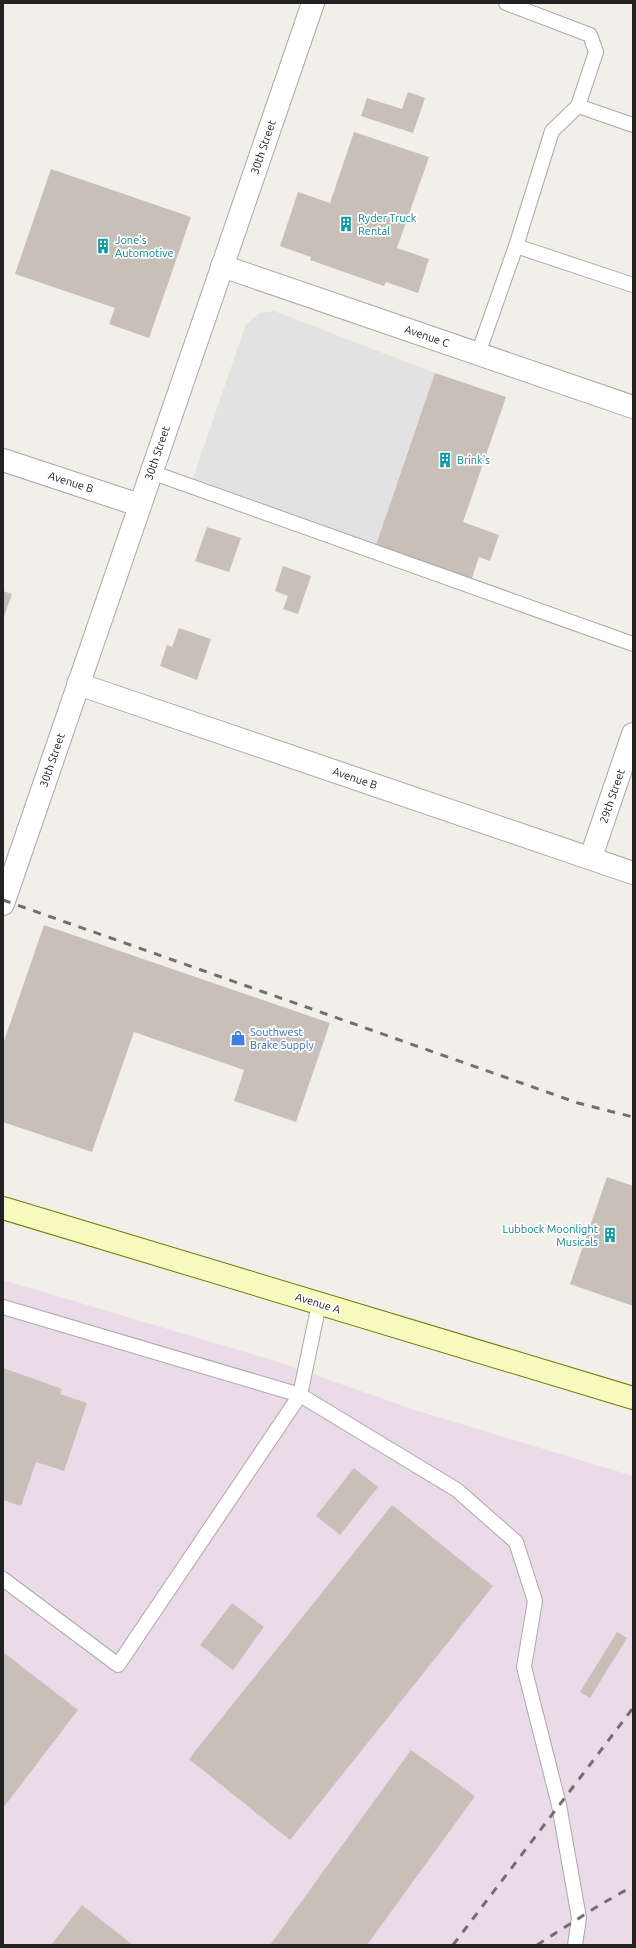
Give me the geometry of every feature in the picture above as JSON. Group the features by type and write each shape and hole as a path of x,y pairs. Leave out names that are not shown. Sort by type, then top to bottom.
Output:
{"main road":[{"name":"Avenue A","path":"3,1208 633,1398"}],"street":[{"name":"30th Street","path":"3,904 139,505 313,3"},
{"name":"Avenue C","path":"222,266 633,407"},
{"name":"Avenue B","path":"3,460 139,505"},
{"name":"Avenue B","path":"78,684 633,873"},
{"name":"29th Street","path":"591,858 633,734"}],"lane":[{"path":"478,354 516,246 552,131 578,106 596,52 590,35 506,3"},
{"path":"578,106 633,125"},
{"path":"516,246 633,285"},
{"path":"151,472 633,644"},
{"path":"3,1579 118,1665 300,1395 319,1304"},
{"path":"3,1307 300,1395 457,1490 516,1542 536,1601 524,1667 560,1812 579,1918 575,1945"}],"shaded area":[{"path":"274,311 435,373 375,548 192,481 246,324 260,313"},
{"path":"3,1280 275,1361 418,1411 633,1476 633,1945 3,1945"}],"building":[{"path":"408,92 425,98 413,133 361,116 367,98 402,109"},
{"name":"Ryder Truck Rental","path":"354,132 429,157 397,248 429,259 418,293 386,282 384,286 310,260 311,257 280,246 298,192 330,203"},
{"name":"Jone's Automotive","path":"51,169 191,217 149,338 109,324 115,308 15,274"},
{"name":"Brink's","path":"435,373 506,397 463,522 499,535 490,561 479,557 471,581 375,548"},
{"path":"207,527 241,538 229,572 195,561"},
{"path":"283,566 311,576 298,614 283,609 288,596 275,591"},
{"path":"3,591 12,594 3,619"},
{"path":"179,628 211,639 197,680 160,666 167,645 172,647"},
{"name":"Southwest Brake Supply","path":"44,925 330,1023 296,1122 234,1101 244,1070 134,1032 92,1152 3,1122 3,1044"},
{"name":"Lubbock Moonlight Musicals","path":"607,1177 633,1186 633,1306 570,1284"},
{"path":"3,1368 62,1389 60,1394 87,1403 64,1471 36,1462 21,1506 3,1500"},
{"path":"354,1468 378,1487 340,1535 316,1516"},
{"path":"392,1505 493,1586 290,1840 189,1759"},
{"path":"232,1603 264,1627 233,1670 200,1645"},
{"path":"617,1632 627,1638 590,1698 580,1692"},
{"path":"3,1652 78,1710 3,1808"},
{"path":"411,1750 475,1796 367,1945 270,1945"},
{"path":"82,1905 133,1945 51,1945"}],"railway":[{"path":"3,900 578,1103 633,1117"},
{"path":"453,1945 633,1708"},
{"path":"537,1945 598,1906 633,1886"}],"place":[{"name":"Ryder Truck Rental","path":"346,224"},
{"name":"Jone's Automotive","path":"103,246"},
{"name":"Brink's","path":"445,460"},
{"name":"Southwest Brake Supply","path":"238,1038"},
{"name":"Lubbock Moonlight Musicals","path":"610,1235"}]}
